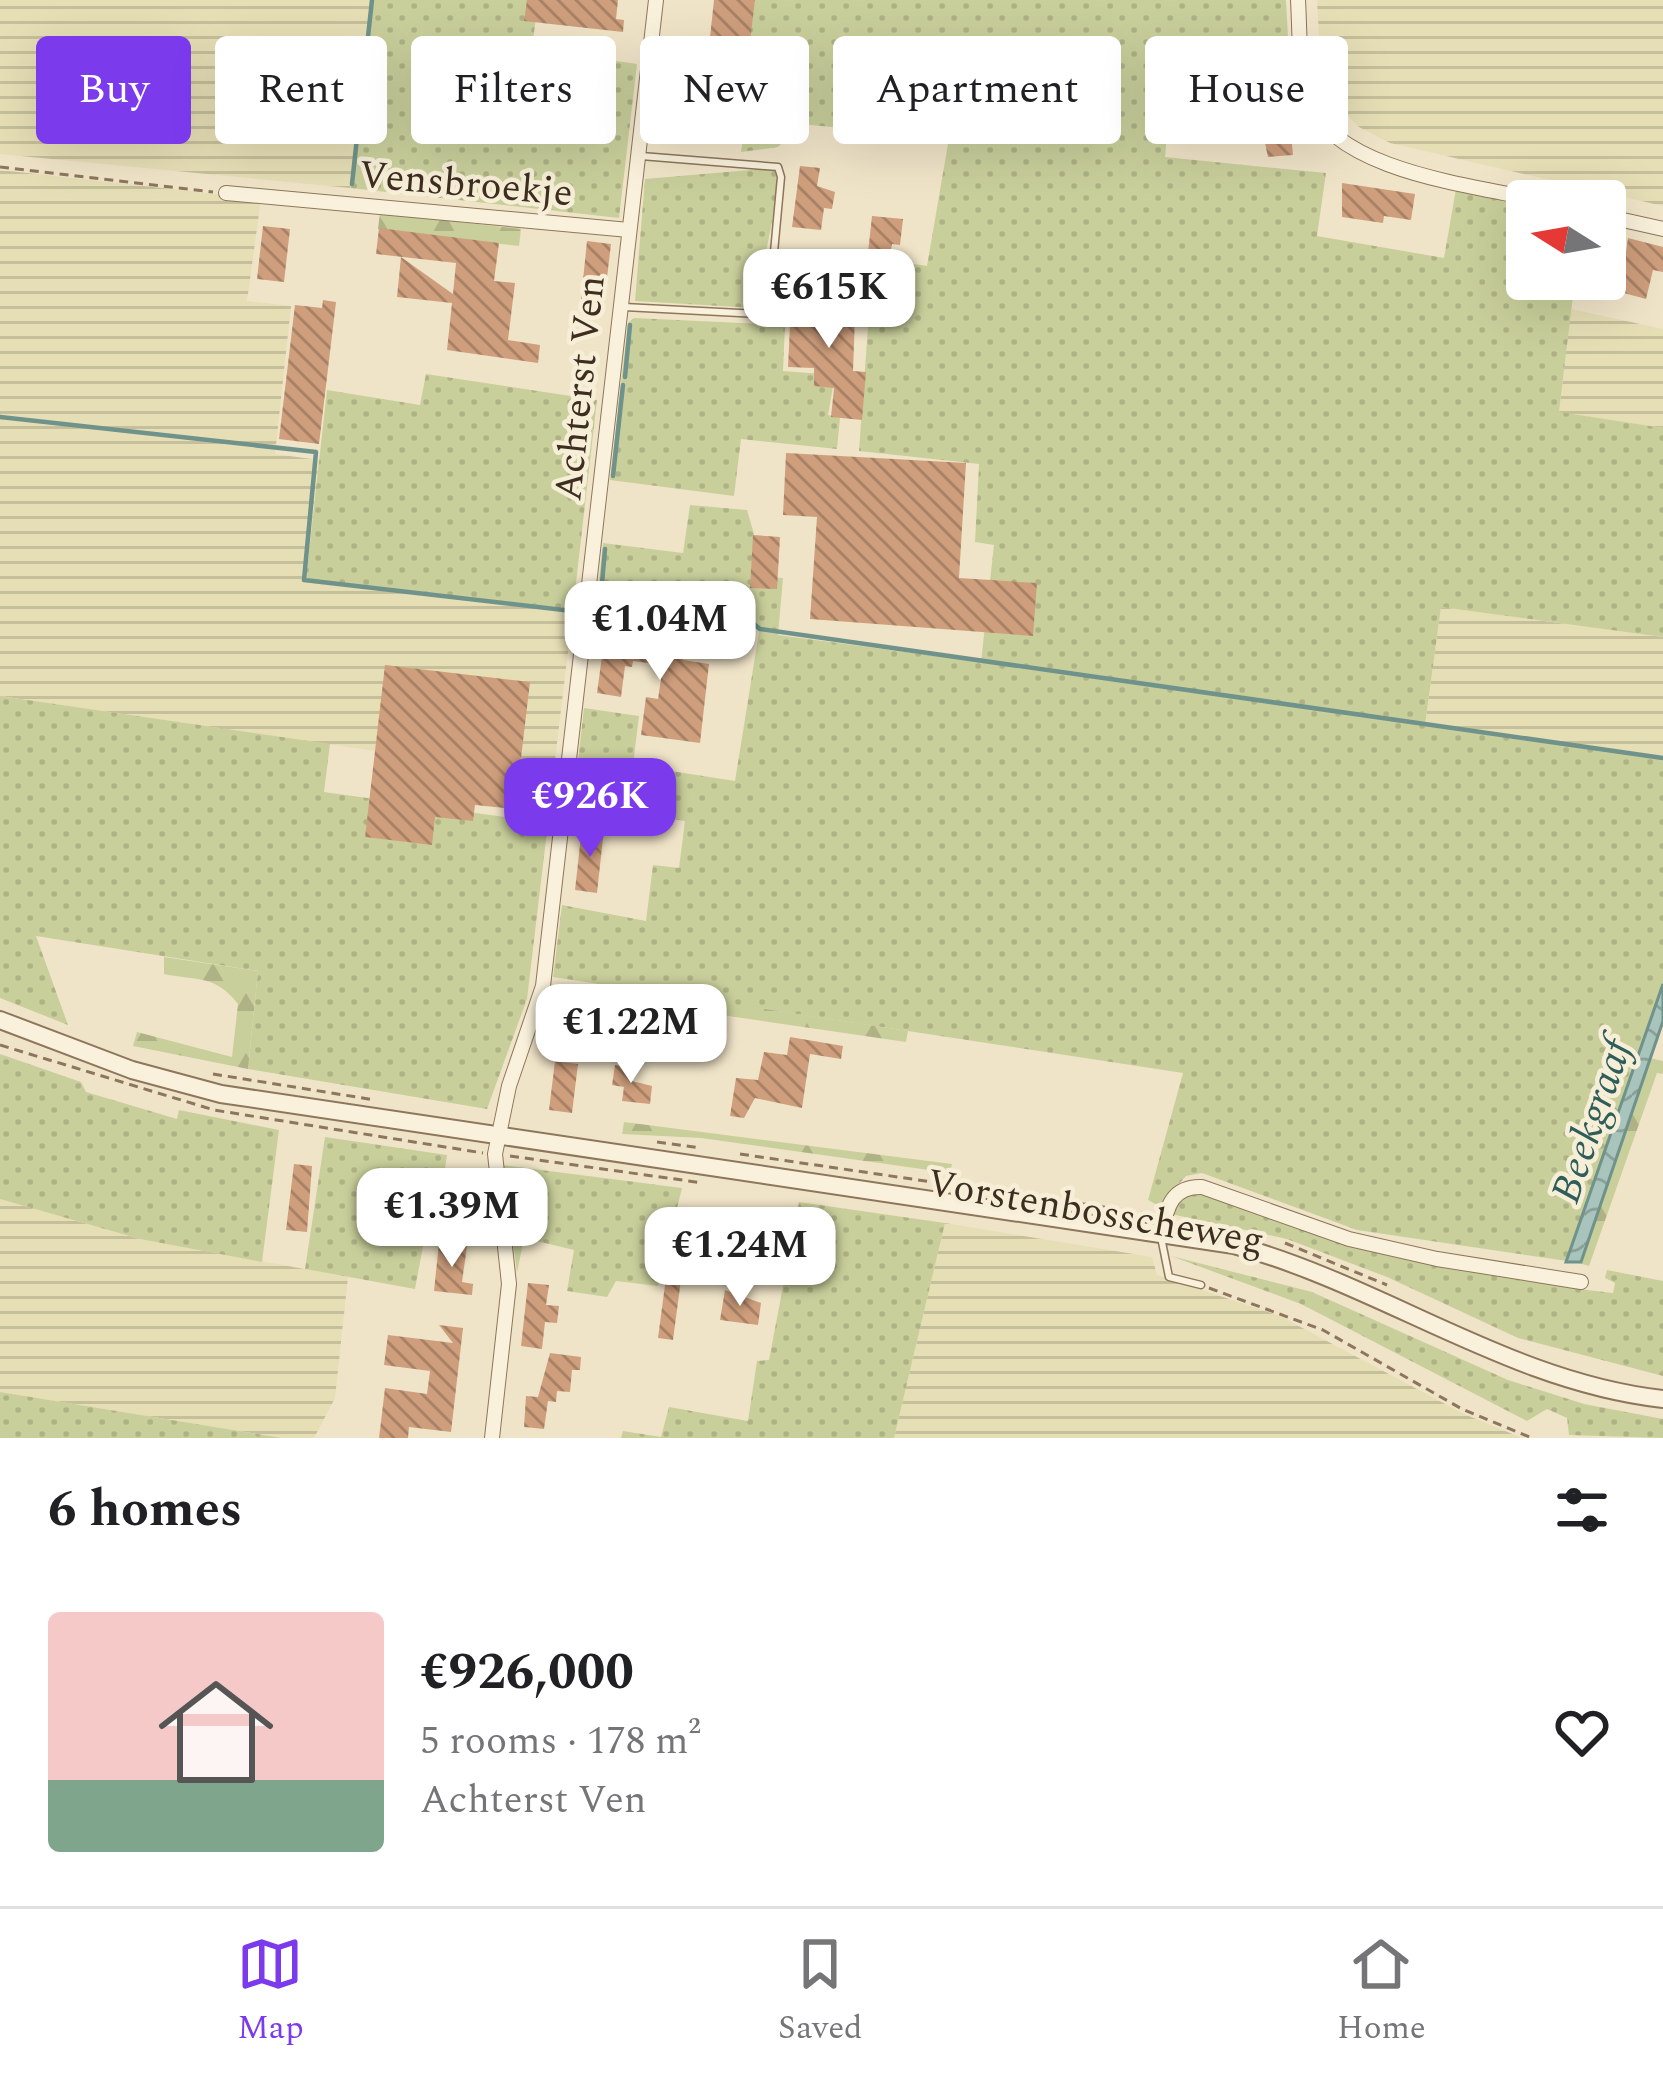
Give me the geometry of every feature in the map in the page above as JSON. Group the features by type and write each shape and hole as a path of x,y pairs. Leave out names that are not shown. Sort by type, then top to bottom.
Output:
{"street":[{"name":"Achterst Ven","path":"492,1438 509,1284 497,1145 509,1086 543,986 656,0"},
{"path":"1298,0 1302,75 1311,107 1325,127 1358,152 1389,165 1506,192"},
{"name":"Vensbroekje","path":"226,194 629,230"},
{"path":"1626,221 1663,230"},
{"name":"Vorstenbosscheweg","path":"0,1020 73,1050 221,1094 497,1145 1234,1245 1302,1264 1520,1362 1587,1384 1663,1399"},
{"name":"Vorstenbosscheweg","path":"1161,1233 1167,1204 1188,1186 1202,1186 1349,1239 1437,1259 1582,1282"}],"lane":[{"path":"620,306 759,314 769,306 781,177 778,167 638,156"},
{"path":"1161,1233 1161,1260 1168,1276 1201,1285"}],"path":[{"path":"0,167 226,194"},
{"path":"0,1045 80,1073"},
{"path":"497,1145 666,1182 707,1183"},
{"path":"1201,1285 1323,1330 1462,1409 1532,1438"}],"shaded area":[{"path":"0,0 371,0 367,36 215,36 215,144 355,144 350,188 0,154"},
{"path":"1317,0 1663,0 1663,206 1626,197 1626,180 1550,180 1390,143 1348,116 1348,36 1319,36"},
{"path":"0,170 261,199 247,301 291,306 275,454 319,460 306,579 573,609 553,777 0,696"},
{"path":"1571,309 1663,329 1663,428 1559,413"},
{"path":"1441,607 1663,637 1663,759 1425,725"},
{"path":"0,1199 140,1239 348,1277 335,1398 314,1438 282,1438 0,1392"},
{"path":"945,1223 1152,1257 1157,1275 1280,1316 1464,1414 1522,1438 894,1438"}],"green space":[{"path":"371,0 538,0 534,36 411,36 411,144 616,144 616,61 637,64 619,218 350,188 355,144 387,144 387,36 367,36"},
{"path":"744,0 1286,0 1288,36 1145,36 1145,144 1166,144 1165,157 1326,173 1317,236 1444,258 1457,183 1506,197 1506,300 1572,300 1559,412 1663,428 1663,637 1441,607 1425,725 1663,759 1663,984 1567,1261 1357,1230 1202,1173 1186,1176 1159,1206 1148,1200 1183,1073 553,977 562,905 646,921 653,865 679,868 685,821 573,805 584,708 639,716 633,765 735,781 759,632 747,617 597,598 603,543 683,553 690,505 747,510 754,534 751,576 783,578 778,635 981,662 994,545 975,542 979,464 859,451 873,258 927,266 948,144 1121,144 1121,36 833,36 833,127 809,125 809,36 739,36"},
{"path":"742,144 781,144 778,147 741,152"},
{"path":"774,168 773,214 754,308 635,301 645,179"},
{"path":"380,213 521,229 519,246 378,229"},
{"path":"634,318 785,325 783,371 835,375 828,415 840,418 837,449 741,439 734,496 610,480 628,323"},
{"path":"426,374 597,400 573,609 306,579 327,390 420,405"},
{"path":"0,696 330,744 324,792 548,823 527,999 487,1109 248,1069 258,971 36,936 68,1025 0,998"},
{"path":"164,957 258,971 248,1069 133,1046 137,1032 232,1057 238,1004 213,983 164,974"},
{"path":"642,990 908,1031 906,1042 640,1003"},
{"path":"0,1054 81,1082 86,1092 177,1119 179,1110 279,1130 262,1262 140,1239 0,1199"},
{"path":"1650,1058 1663,1061 1663,1074 1657,1073 1589,1266 1579,1263"},
{"path":"624,1122 952,1164 950,1173 701,1138 622,1134"},
{"path":"325,1137 447,1155 436,1231 426,1230 415,1289 305,1269"},
{"path":"503,1165 682,1188 658,1286 616,1281 607,1297 567,1291 574,1250 524,1238 517,1273"},
{"path":"1204,1192 1268,1215 1569,1288 1613,1293 1615,1283 1605,1278 1607,1270 1663,1281 1663,1376 1518,1338 1387,1277 1287,1239 1171,1214 1179,1197"},
{"path":"799,1202 945,1223 894,1438 621,1438 623,1431 661,1437 669,1407 748,1421 757,1361 769,1360"},
{"path":"1171,1256 1312,1292 1508,1380 1584,1404 1663,1419 1663,1438 1569,1435 1567,1418 1547,1409 1527,1421 1301,1304"},
{"path":"0,1392 282,1438 0,1438"}],"water":[{"path":"1663,984 1663,1021 1581,1262 1566,1262"}],"building":[{"path":"527,0 618,0 616,19 624,20 623,32 524,21"},
{"path":"714,0 755,0 751,36 710,36"},
{"path":"1265,144 1292,144 1293,155 1268,157"},
{"path":"800,166 820,168 817,186 835,192 832,209 824,208 821,230 792,227"},
{"path":"1342,183 1415,194 1411,220 1384,216 1383,223 1342,217"},
{"path":"872,216 903,219 900,245 892,244 890,255 868,253"},
{"path":"263,226 290,229 284,282 257,279"},
{"path":"379,228 499,243 494,281 515,283 508,340 540,345 538,363 447,350 452,303 397,297 401,257 453,294 456,263 376,254"},
{"path":"1628,238 1663,247 1663,272 1653,270 1646,299 1626,294"},
{"path":"587,241 611,244 604,303 581,300"},
{"path":"829,283 847,285 845,316 855,317 853,371 866,372 862,420 831,417 834,388 814,386 814,368 788,367 791,304 827,305"},
{"path":"323,300 336,302 319,444 279,439 295,305 322,308"},
{"path":"786,453 966,463 959,578 1037,583 1033,636 810,619 817,517 783,515"},
{"path":"753,535 780,537 777,589 750,588"},
{"path":"648,624 663,626 662,635 686,637 683,660 709,664 700,743 641,735 646,697 658,699 663,665 633,661 632,667 625,666 621,697 597,693 605,634 646,639"},
{"path":"385,665 530,682 515,809 475,805 473,821 435,817 432,845 365,837"},
{"path":"582,827 604,829 597,893 575,890"},
{"path":"790,1037 843,1046 841,1059 810,1054 802,1108 755,1098 744,1118 730,1116 736,1078 758,1080 764,1052 787,1055"},
{"path":"555,1061 578,1064 572,1113 549,1110"},
{"path":"615,1065 634,1068 632,1081 652,1086 650,1104 622,1101 624,1087 612,1085"},
{"path":"294,1164 312,1166 307,1232 286,1230"},
{"path":"691,1241 719,1245 715,1270 687,1265"},
{"path":"439,1243 467,1246 462,1282 473,1284 472,1295 434,1291"},
{"path":"667,1270 682,1272 673,1340 658,1338"},
{"path":"528,1283 549,1285 546,1305 559,1306 557,1323 545,1322 542,1349 521,1346"},
{"path":"725,1290 761,1303 758,1325 720,1320"},
{"path":"439,1325 463,1328 451,1432 409,1427 408,1438 379,1438 385,1388 427,1394 430,1371 384,1365 388,1335 453,1343"},
{"path":"550,1353 581,1357 580,1370 572,1370 570,1392 557,1391 556,1402 548,1401 544,1429 524,1427 526,1396 538,1397"}],"waterway":[{"path":"352,184 372,0"},
{"path":"625,377 630,325"},
{"path":"613,476 623,385"},
{"path":"0,417 316,452 304,580 572,611"},
{"path":"605,549 601,595 743,615 760,629 1663,758"}],"water label":[{"name":"Beekgraaf","path":"1590,1120"}]}
